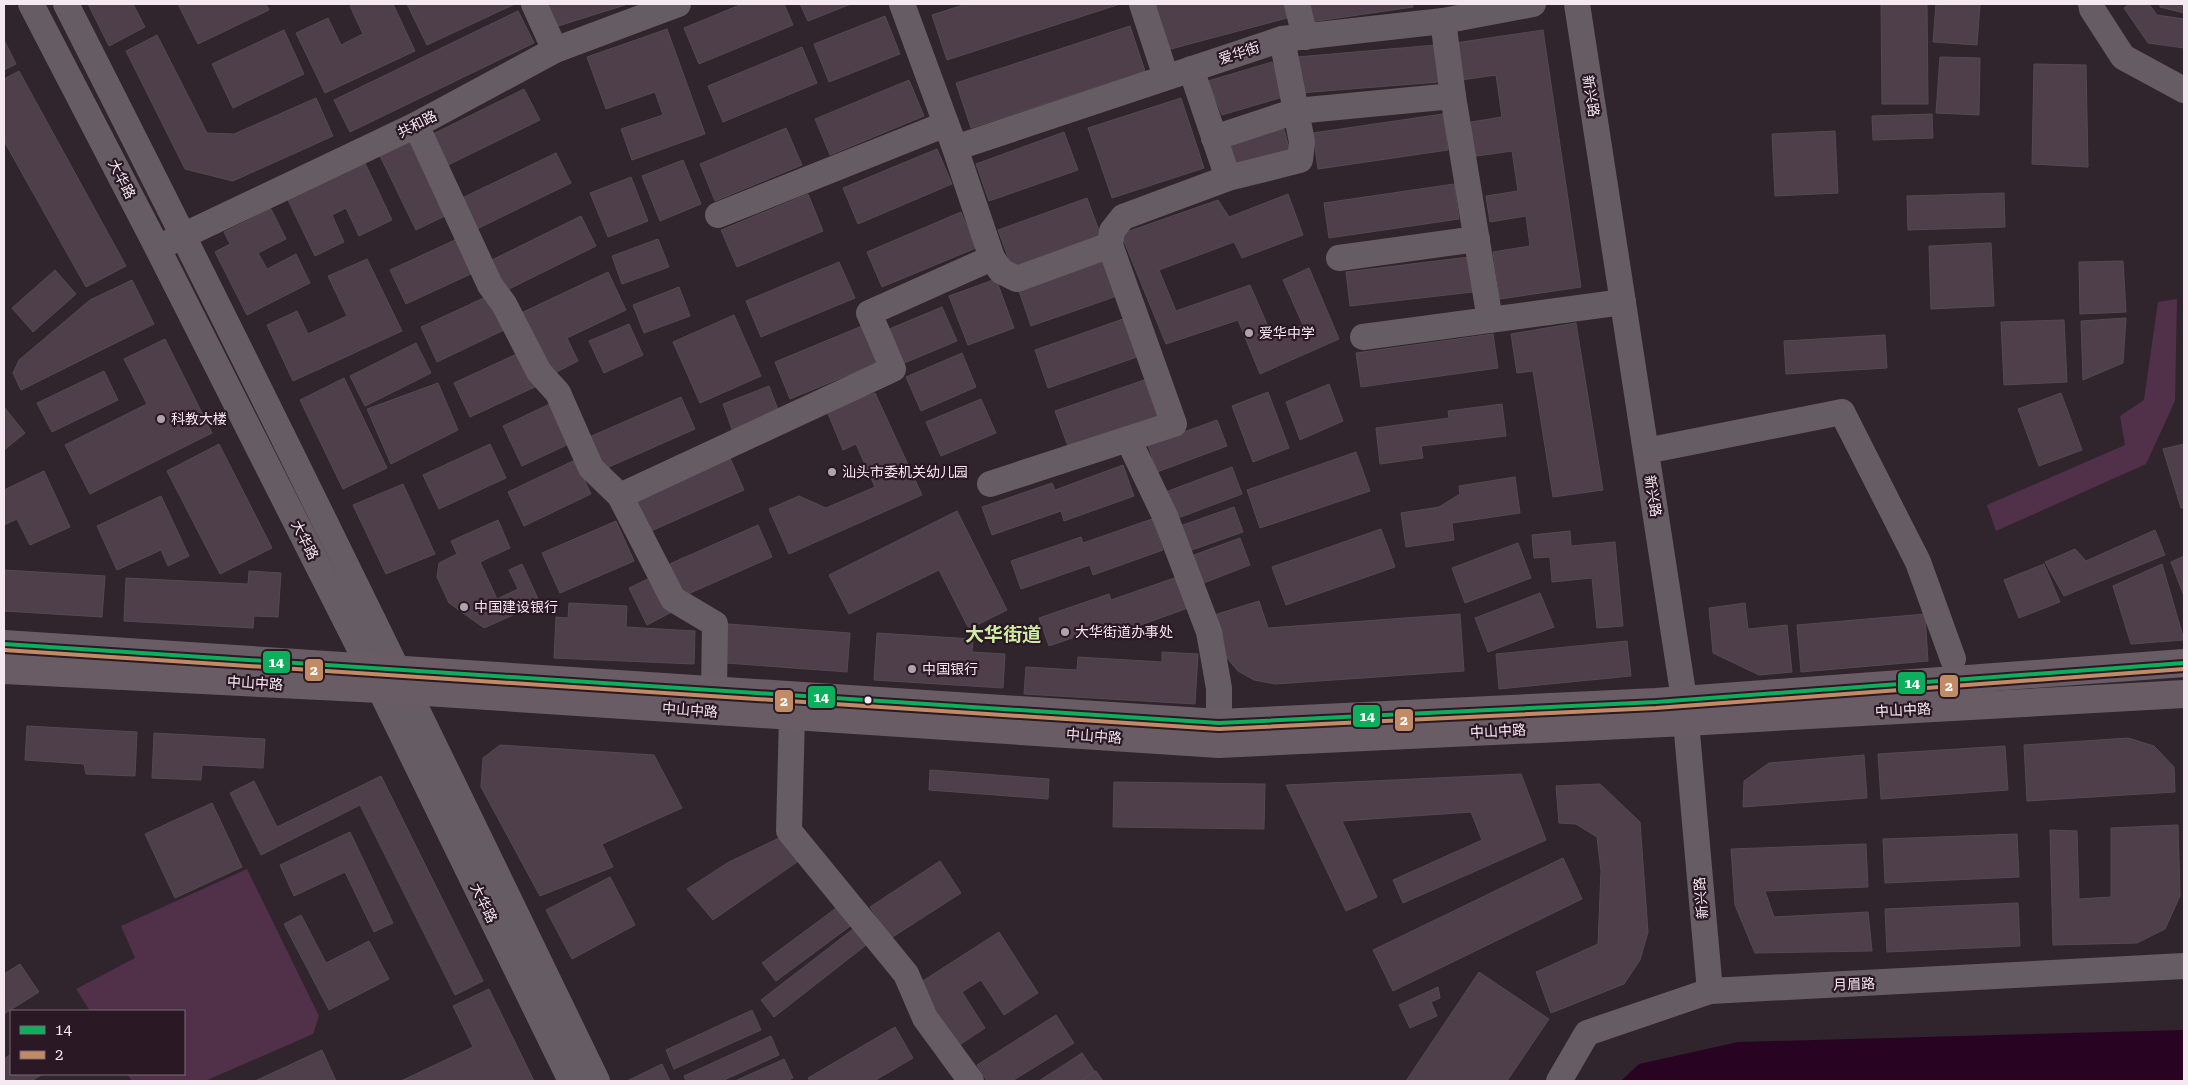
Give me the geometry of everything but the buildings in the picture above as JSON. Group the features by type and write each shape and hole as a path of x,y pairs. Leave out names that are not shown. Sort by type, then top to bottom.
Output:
{"main road":[{"name":"中山中路","path":"4,644 792,716 1219,744 1685,711 2184,663"},
{"name":"中山中路","path":"4,670 714,689 1219,723 1685,711 2184,694"}],"street":[{"name":"大华路","path":"31,4 157,247 389,679 597,1081"},
{"name":"大华路","path":"66,4 184,236 389,679 570,1081"},
{"path":"534,4 555,50"},
{"name":"共和路","path":"157,247 184,236 416,125 555,50 678,4"},
{"path":"902,4 955,148 992,258 1001,271 1017,279 1110,245"},
{"path":"1142,4 1166,77"},
{"path":"990,484 1174,424 1110,245 1112,231 1123,217 1228,178 1300,160 1302,142 1296,111 1293,38 1297,4"},
{"name":"爱华街","path":"955,148 1166,77 1293,38 1443,21 1533,4"},
{"name":"新兴路","path":"1577,4 1685,711 1710,991"},
{"path":"2091,4 2092,9 2123,57 2184,90"},
{"path":"1443,21 1453,96 1490,320"},
{"path":"1191,69 1228,178"},
{"path":"1214,138 1296,111 1453,96"},
{"path":"718,216 946,124"},
{"path":"416,125 490,286 504,304 539,372 558,393 591,468 620,496 673,599 715,624 714,689"},
{"path":"1339,258 1477,239"},
{"path":"620,496 893,369 869,313 992,258"},
{"path":"1363,337 1623,302"},
{"path":"1646,452 1842,412 1918,562 1953,659"},
{"path":"1128,439 1165,516 1209,632 1219,688 1219,723"},
{"path":"792,716 789,831 906,974 925,1018 971,1081"},
{"name":"月眉路","path":"1558,1081 1587,1033 1710,991 2184,966"}],"shaded area":[{"path":"2177,299 2175,401 2146,464 1996,531 1987,505 2125,445 2120,416 2144,400 2158,302"},
{"path":"247,869 319,1016 313,1034 205,1081 132,1081 128,1075 185,1075 185,1010 89,1010 76,989 135,958 121,926"},
{"path":"2184,1030 2184,1081 1621,1081 1639,1064 1738,1042"}],"transit line":[{"name":"14","path":"4,644 1219,723 1656,702 2184,663"},
{"name":"2","path":"4,650 1219,729 1656,708 2184,669"}],"place":[{"name":"爱华中学","path":"1249,333"},
{"name":"科教大楼","path":"161,419"},
{"name":"汕头市委机关幼儿园","path":"832,472"},
{"name":"中国建设银行","path":"464,607"},
{"name":"大华街道办事处","path":"1065,632"},
{"name":"中国银行","path":"912,669"}],"district":[{"name":"大华街道","path":"1003,634"}]}
